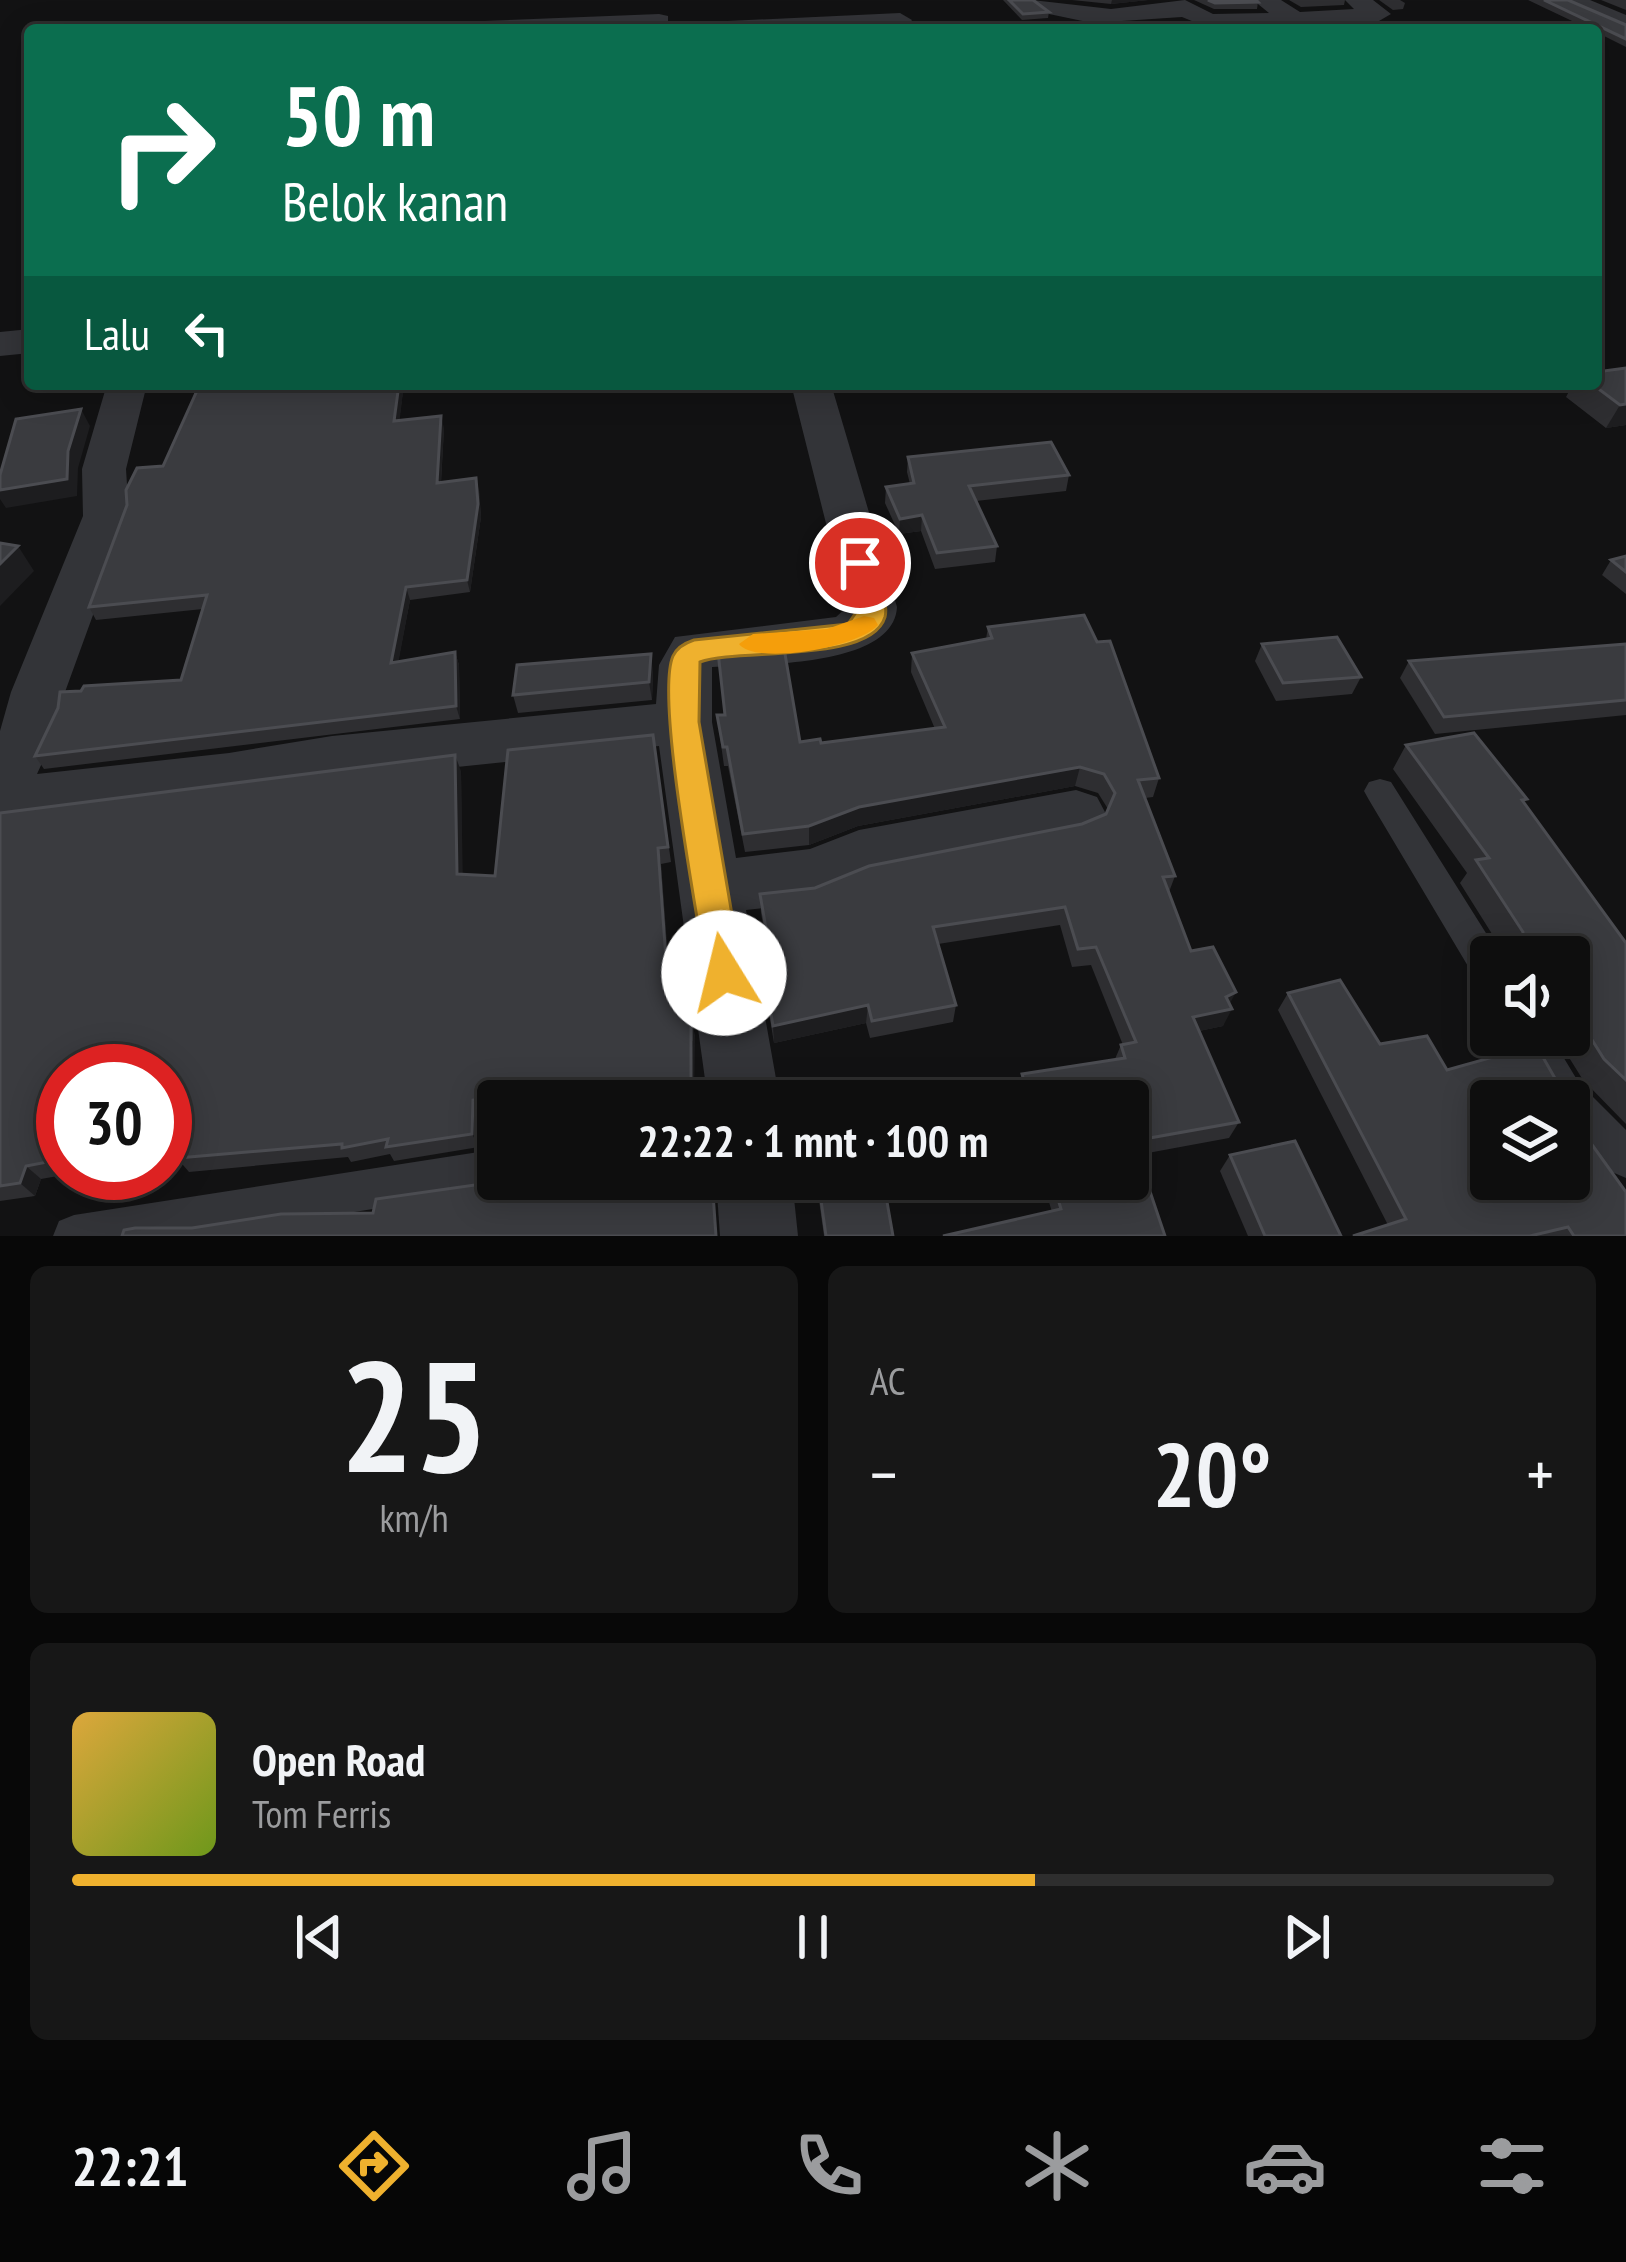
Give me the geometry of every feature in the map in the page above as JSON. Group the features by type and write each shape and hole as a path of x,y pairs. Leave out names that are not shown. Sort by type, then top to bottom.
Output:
{"street":[{"path":"1044,0 1069,14 1177,5 1209,21 1379,14 1357,0"},
{"path":"1265,0 1295,20"},
{"path":"1570,0 1626,24"},
{"path":"548,24 664,18"},
{"path":"814,24 900,20"},
{"path":"0,790 34,718 38,692 106,516 104,469 125,390"},
{"path":"742,1080 710,888 685,684 694,650 830,638 857,631 871,619 872,608 813,390"},
{"path":"0,802 229,776 685,684"},
{"path":"710,888 814,875 860,856 1076,814"},
{"path":"756,1200 759,1236"}],"lane":[{"path":"1380,791 1470,938"},
{"path":"1542,1056 1575,1108 1626,1158"},
{"path":"74,1236 477,1172"}],"building":[{"path":"1009,0 1033,0 1049,12 1023,14"},
{"path":"1208,0 1256,0 1258,2 1215,3"},
{"path":"1544,0 1568,0 1626,25 1626,39"},
{"path":"1626,368 1626,404 1620,405 1600,390 1602,371"},
{"path":"197,390 398,390 394,421 441,416 437,483 476,478 478,504 467,580 406,587 391,663 455,652 456,706 35,756 58,708 60,692 81,691 84,686 181,680 207,595 89,607 137,468 163,466"},
{"path":"81,409 68,451 67,479 0,490 16,419"},
{"path":"1051,442 1069,475 969,486 997,546 937,553 922,515 900,519 886,487 914,483 908,457"},
{"path":"0,543 18,546 0,564"},
{"path":"1626,556 1626,572 1611,560"},
{"path":"1084,615 1097,642 1110,641 1159,778 1138,780 1175,876 1163,877 1191,951 1213,947 1236,992 1226,997 1232,1009 1193,1017 1239,1122 1149,1138 1149,1080 1024,1080 1022,1074 1125,1058 1121,1045 1136,1042 1096,947 1078,949 1065,907 933,927 956,1005 872,1021 868,1005 773,1026 763,965 772,963 760,894 815,888 869,866 1082,824 1106,814 1115,793 1104,774 1080,767 859,807 809,826 743,834 717,715 725,715 718,652 784,648 800,742 820,739 821,743 945,727 912,653 992,638 988,627"},
{"path":"1337,637 1361,677 1283,683 1262,644"},
{"path":"1626,644 1626,700 1444,717 1409,661"},
{"path":"651,654 649,682 513,695 517,665"},
{"path":"1474,733 1527,799 1522,800 1626,943 1626,1080 1590,1037 1590,936 1522,936 1476,860 1489,858 1406,745"},
{"path":"653,735 668,847 658,848 666,959 676,958 678,1013 691,1012 691,1080 477,1080 472,1134 386,1147 388,1139 342,1148 342,1144 192,1157 192,1044 36,1044 36,1164 26,1166 20,1183 0,1186 0,813 455,755 457,874 495,876 508,750"},
{"path":"1340,980 1380,1044 1427,1036 1447,1070 1497,1056 1542,1056 1556,1080 1470,1080 1470,1200 1590,1200 1590,1142 1626,1192 1626,1236 1574,1236 1568,1227 1530,1236 1353,1236 1406,1219 1288,993"},
{"path":"1295,1141 1341,1236 1265,1236 1230,1155"},
{"path":"477,1185 477,1200 713,1200 716,1236 122,1236 124,1230 135,1228 192,1228 281,1214 373,1213 376,1199"},
{"path":"1149,1188 1165,1236 943,1236 1061,1209 1058,1200 1149,1200"},
{"path":"821,1200 887,1200 893,1236 826,1236"}],"slow traffic":[{"path":"753,644 830,638 864,625"}],"route":[{"path":"724,973 684,722 686,659 694,650 710,647 830,638 857,631 871,619 872,608 860,563"}]}
